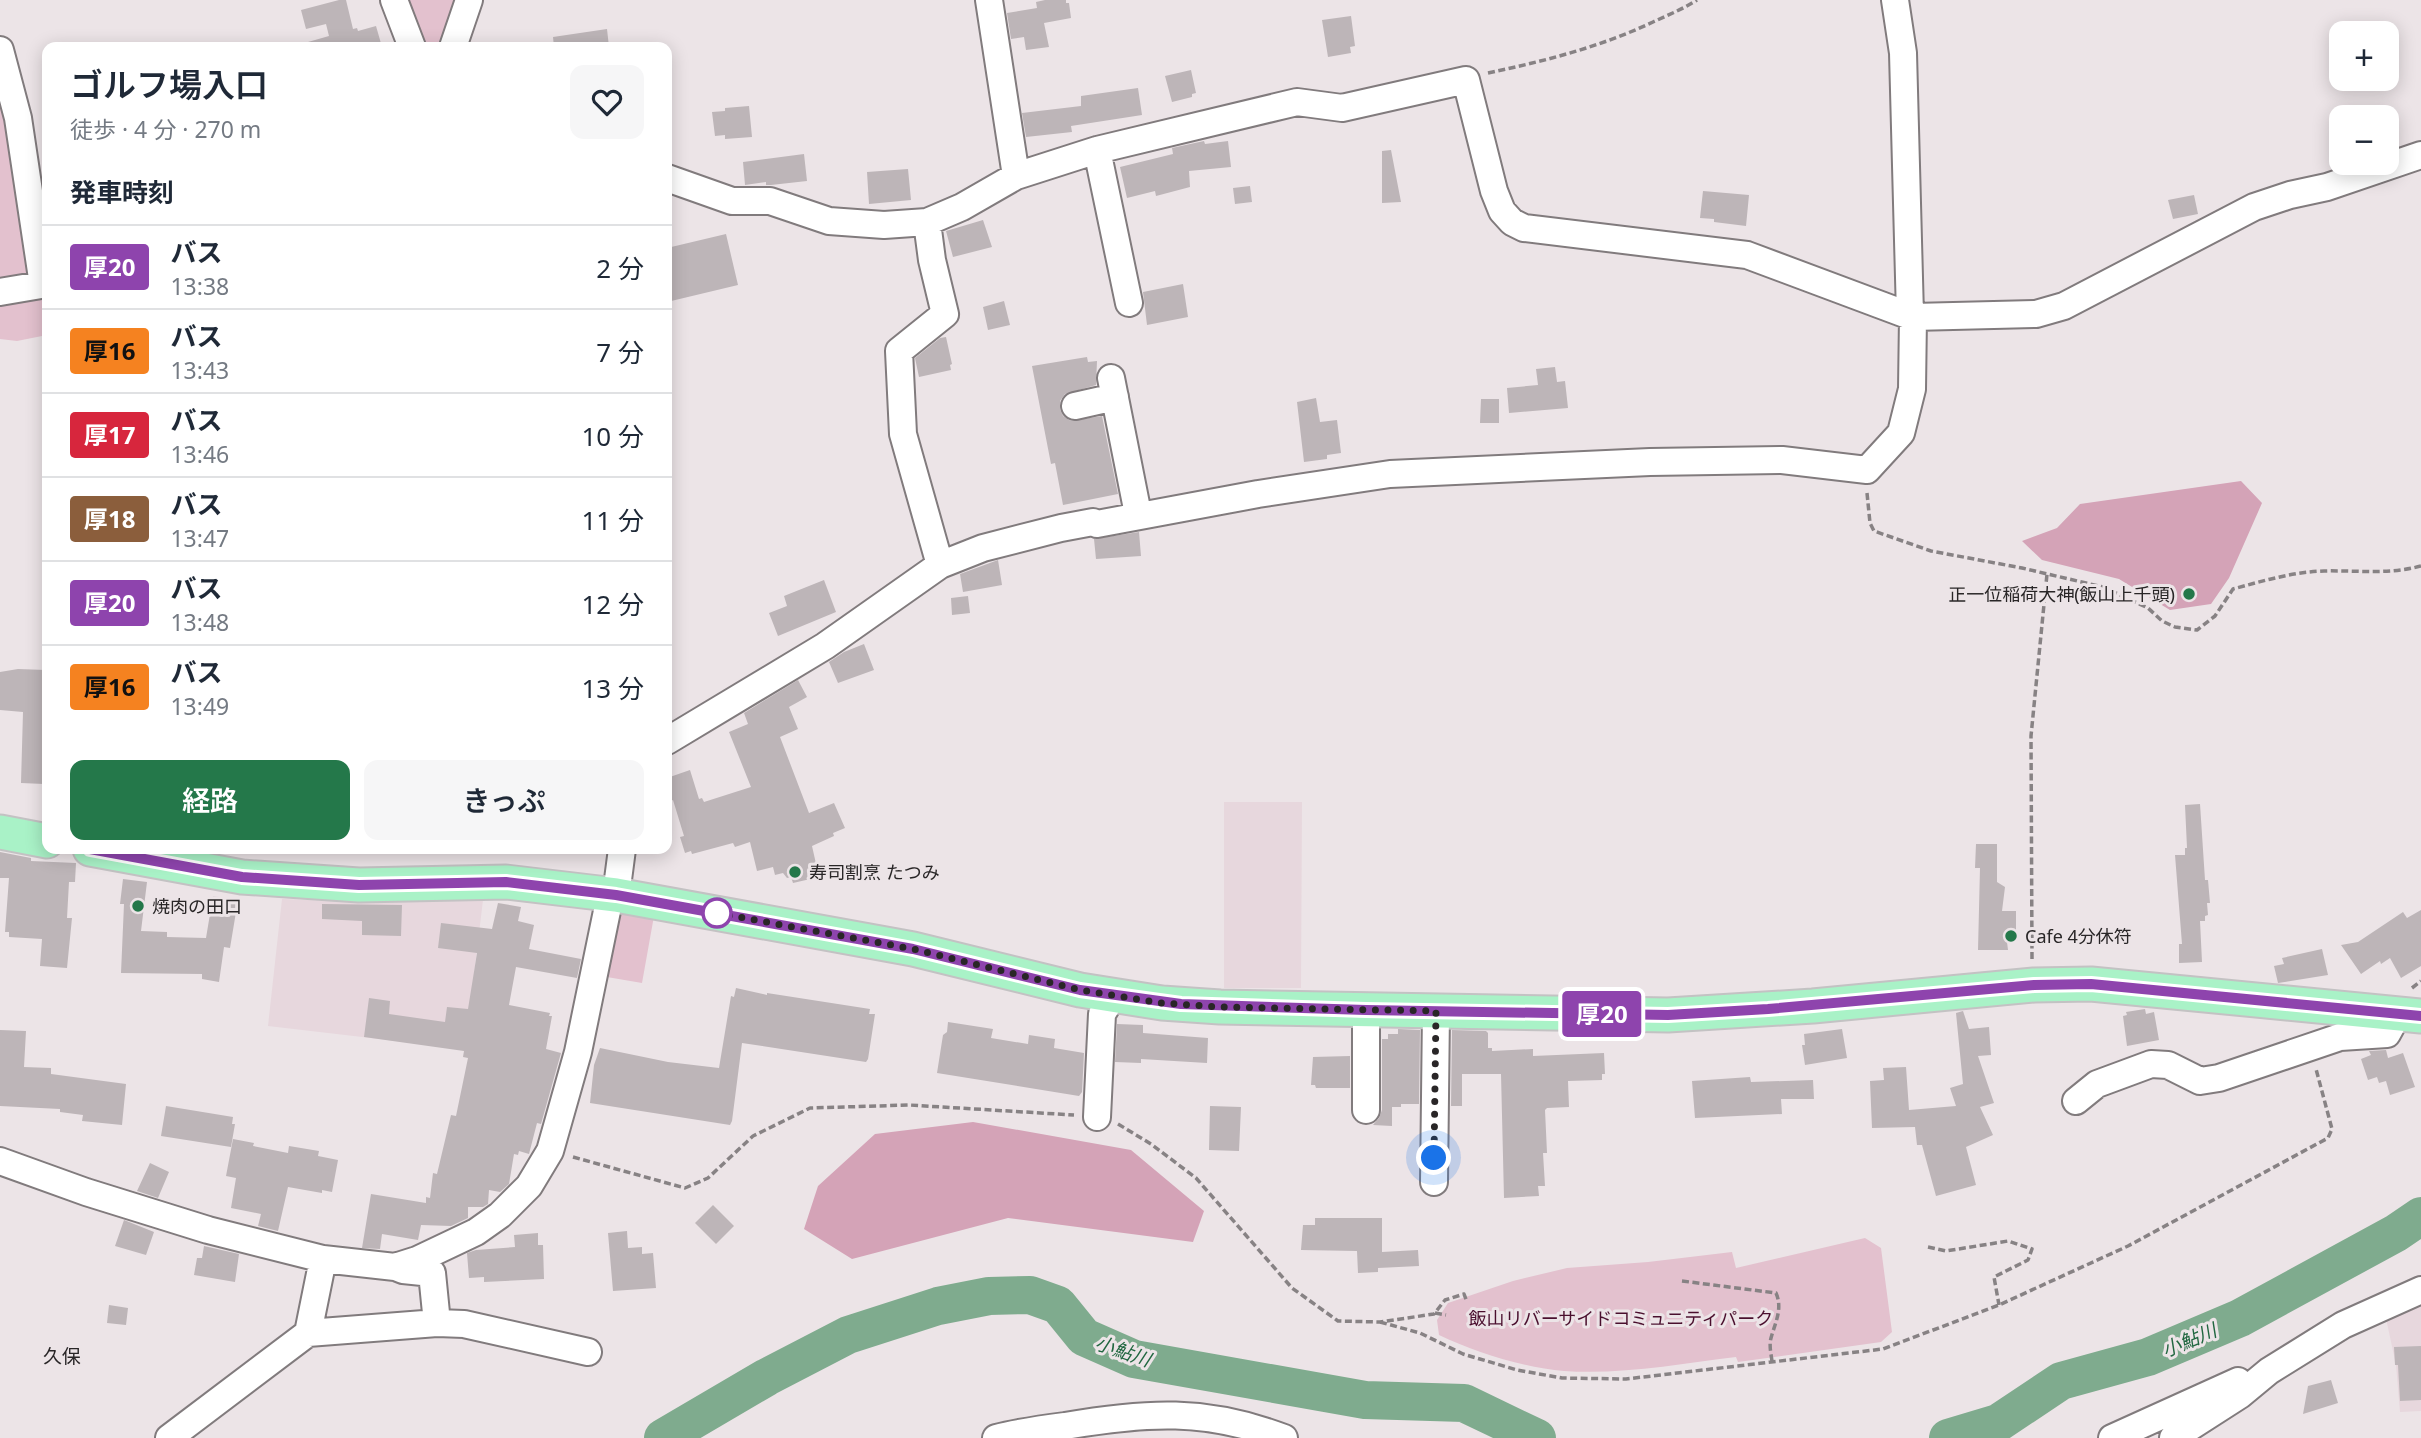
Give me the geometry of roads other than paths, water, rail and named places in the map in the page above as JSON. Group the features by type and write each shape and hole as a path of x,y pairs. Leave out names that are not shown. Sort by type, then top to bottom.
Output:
{"main road":[{"path":"0,832 42,840"},
{"path":"117,854 242,877 359,885 506,882 616,895 913,949 1080,990 1162,1003 1220,1007 1668,1015 1773,1009 2034,985 2103,985 2410,1015"}],"street":[{"path":"394,0 410,42"},
{"path":"455,42 469,0"},
{"path":"989,0 1016,176"},
{"path":"672,738 825,646 940,565 984,548 1062,527 1093,522 1097,524 1139,514 1390,474 1650,462 1782,460 1867,470 1901,433 1912,389 1903,53 1895,0"},
{"path":"0,50 18,118 42,266"},
{"path":"672,180 732,201 770,201 829,221 884,225 927,222 962,207 1016,176 1097,150 1297,102 1342,108 1466,79 1494,191 1502,211 1512,222 1524,228 1747,255 1912,316 2036,314 2064,306 2254,207 2327,187 2421,155"},
{"path":"1097,150 1129,303"},
{"path":"927,222 932,260 945,314 899,352 903,434 940,565"},
{"path":"0,292 42,285"},
{"path":"1075,405 1113,387 1139,514"},
{"path":"395,1267 417,1261 445,1248 476,1232 500,1215 529,1186 550,1152 578,1052 608,906 616,895 621,854"},
{"path":"1097,1117 1102,1013 1113,996"},
{"path":"1366,1010 1366,1110"},
{"path":"1434,1182 1436,1011"},
{"path":"2076,1101 2097,1084 2151,1064 2168,1066 2200,1081 2219,1078 2318,1048 2340,1037 2387,1034 2410,1015"},
{"path":"0,1161 86,1192 208,1230 323,1259 432,1273 437,1323"},
{"path":"308,1333 323,1259"},
{"path":"2173,1438 2240,1395 2269,1371 2343,1325 2421,1290"},
{"path":"169,1438 308,1333 437,1323 464,1324 588,1352"},
{"path":"2112,1438 2233,1383 2269,1371"},
{"path":"996,1438 1090,1421 1150,1414 1208,1417 1255,1427 1284,1438"}],"waterway":[{"name":"小鮎川","path":"1948,1438 1998,1423 2061,1381 2148,1357 2240,1318 2396,1233 2421,1216"},
{"name":"小鮎川","path":"663,1438 767,1377 848,1335 938,1306 989,1296 1030,1295 1058,1305 1084,1337 1134,1359 1365,1400 1464,1403 1537,1438"}],"place":[{"name":"正一位稲荷大神(飯山上千頭)","path":"2189,594"},
{"name":"寿司割烹 たつみ","path":"795,872"},
{"name":"焼肉の田口","path":"138,906"},
{"name":"Cafe 4分休符","path":"2011,936"}],"district":[{"name":"久保","path":"62,1356"}],"park label":[{"name":"飯山リバーサイドコミュニティパーク","path":"1621,1318"}]}
